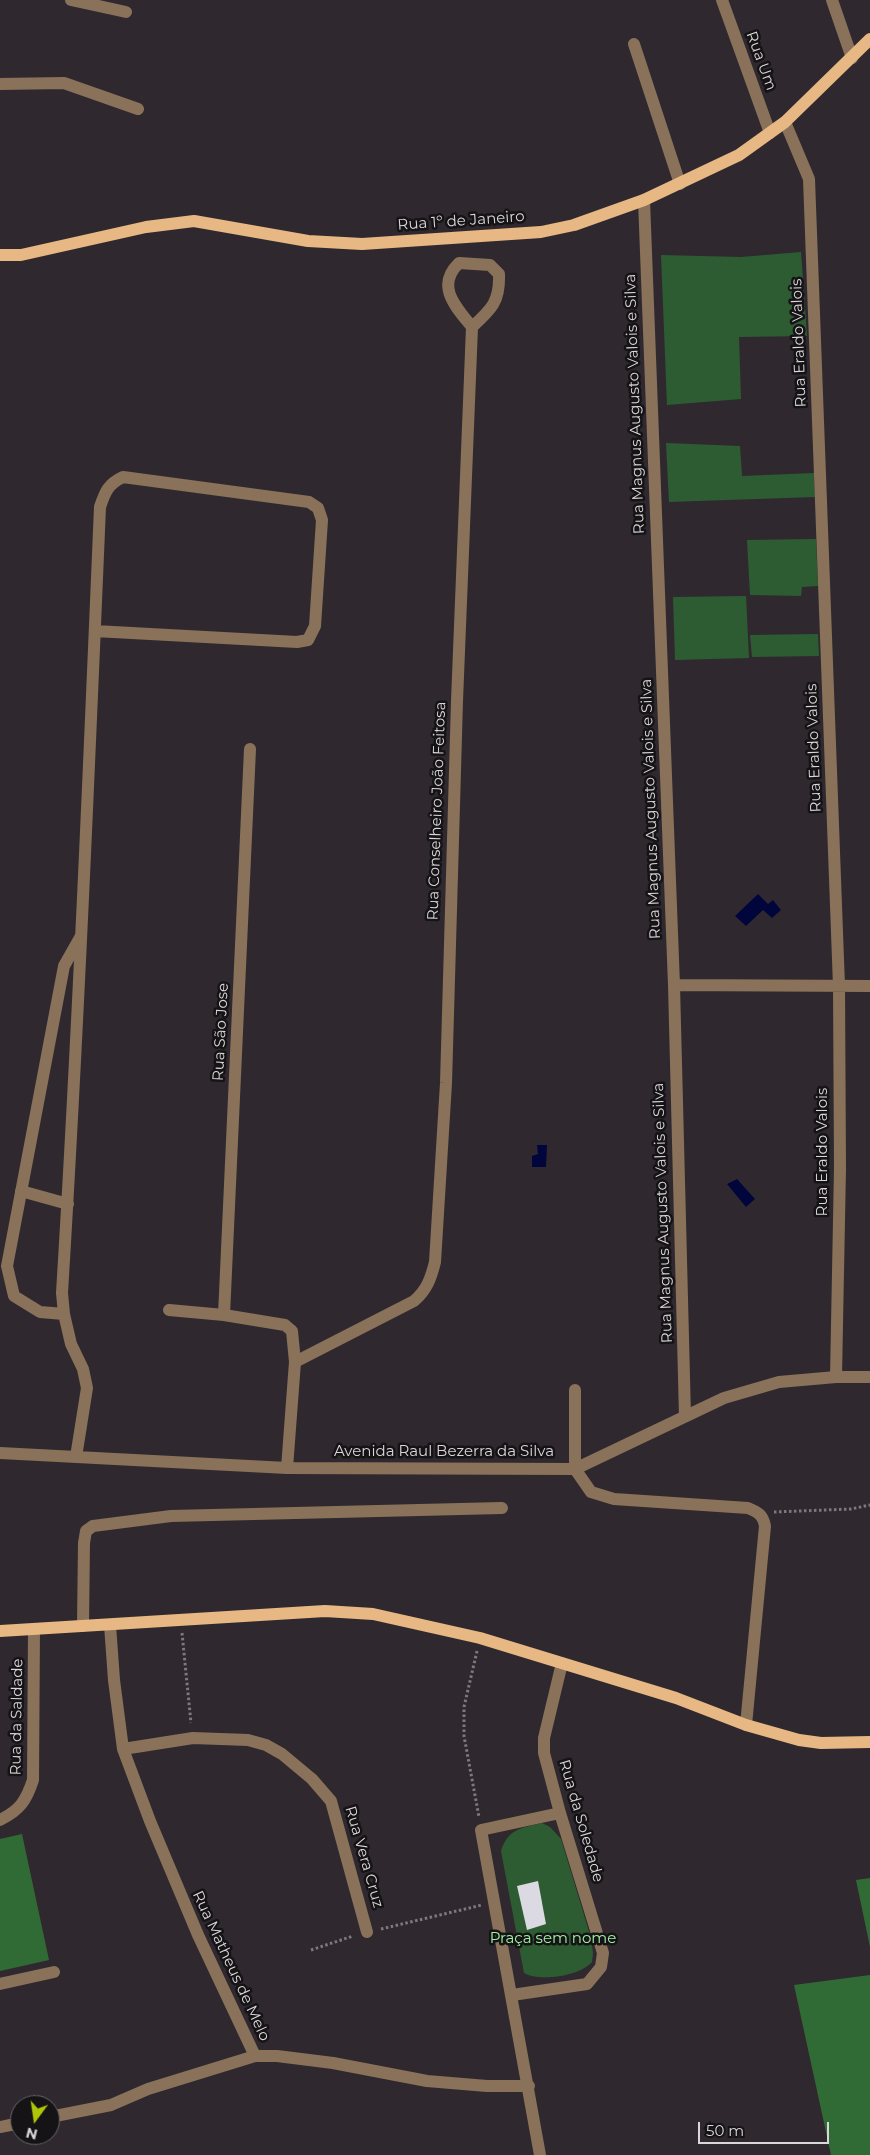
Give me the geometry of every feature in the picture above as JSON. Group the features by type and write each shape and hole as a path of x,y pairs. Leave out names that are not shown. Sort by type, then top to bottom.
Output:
{"main road":[{"name":"Rua 1º de Janeiro","path":"0,255 21,254 146,227 194,221 308,241 362,244 541,232 574,226 644,200 739,155 786,122 870,39"},
{"path":"0,1630 34,1630 343,1610 399,1619 480,1638 676,1698 746,1725 807,1741 821,1743 870,1742"}],"street":[{"path":"71,0 126,12"},
{"name":"Rua Um","path":"722,0 770,133"},
{"path":"832,0 852,58"},
{"path":"634,44 680,184"},
{"path":"0,84 64,83 138,109"},
{"name":"Rua Eraldo Valois","path":"786,122 809,180 839,986 840,1168 836,1377"},
{"name":"Rua Magnus Augusto Valois e Silva","path":"644,200 674,985 685,1416"},
{"path":"459,263 490,265 499,274 497,299 488,312 472,327 457,308 450,295 447,282 450,272 459,263"},
{"name":"Rua Conselheiro João Feitosa","path":"295,1362 414,1300 422,1294 431,1279 435,1262 446,1084 457,701 472,327"},
{"path":"76,1457 87,1388 83,1369 71,1344 64,1314 62,1293 83,932 95,631 100,507 106,490 114,482 123,478 309,502 318,508 322,520 316,617 315,626 308,640 297,642 95,631"},
{"name":"Rua São Jose","path":"224,1315 250,750"},
{"path":"64,1314 40,1312 14,1296 7,1266 64,966 83,932"},
{"path":"674,985 870,986"},
{"path":"21,1191 68,1204"},
{"path":"169,1310 224,1315 285,1325 292,1331 295,1362 287,1468"},
{"name":"Avenida Raul Bezerra da Silva","path":"0,1453 287,1468 575,1469 724,1398 779,1382 870,1376"},
{"path":"575,1390 575,1469 591,1492 602,1497 754,1510 764,1518 765,1526 746,1725"},
{"path":"83,1626 84,1543 86,1531 93,1526 171,1516 502,1508"},
{"name":"Rua Matheus de Melo","path":"110,1625 114,1680 123,1749 150,1821 198,1935 255,2056 277,2056 333,2063 426,2081 487,2086 529,2086"},
{"name":"Rua da Saldade","path":"0,1820 16,1812 28,1796 33,1780 34,1630"},
{"name":"Rua da Soledade","path":"512,1995 587,1984 601,1967 602,1953 560,1813 544,1752 544,1738 562,1662"},
{"name":"Rua Vera Cruz","path":"123,1749 193,1738 248,1740 266,1745 282,1754 322,1790 331,1801 368,1932"},
{"path":"540,2155 529,2086 481,1830 560,1813"},
{"path":"0,1984 54,1972"},
{"path":"60,2115 111,2105 148,2089 255,2056"}],"path":[{"path":"754,1510 851,1509 870,1505"},
{"path":"181,1620 193,1738"},
{"path":"480,1638 464,1707 464,1736 481,1830"},
{"name":"Rua Vera Cruz","path":"368,1932 495,1902"},
{"path":"311,1950 368,1932"}],"green space":[{"path":"801,252 807,336 739,337 741,399 667,405 661,255 741,257"},
{"path":"666,443 740,446 742,476 814,473 815,497 669,502"},
{"path":"816,539 818,586 802,587 801,596 750,595 747,540"},
{"path":"746,596 749,658 675,660 673,597"},
{"path":"818,634 819,656 752,657 750,635"},
{"name":"Praça sem nome","path":"542,1823 550,1827 561,1839 591,1938 593,1953 592,1962 579,1971 549,1977 531,1976 524,1973 501,1851 507,1838 516,1831"},
{"path":"22,1834 49,1960 0,1971 0,1839"},
{"path":"870,1878 870,1947 856,1880"},
{"path":"870,1975 870,2155 831,2155 794,1985"}],"shaded area":[{"path":"758,894 768,904 773,900 781,910 772,918 763,910 746,926 735,916"},
{"path":"537,1145 547,1145 546,1167 532,1167 532,1156 538,1154"},
{"path":"737,1179 755,1199 746,1207 727,1184"}],"building":[{"path":"538,1881 546,1924 527,1930 517,1886"}]}
